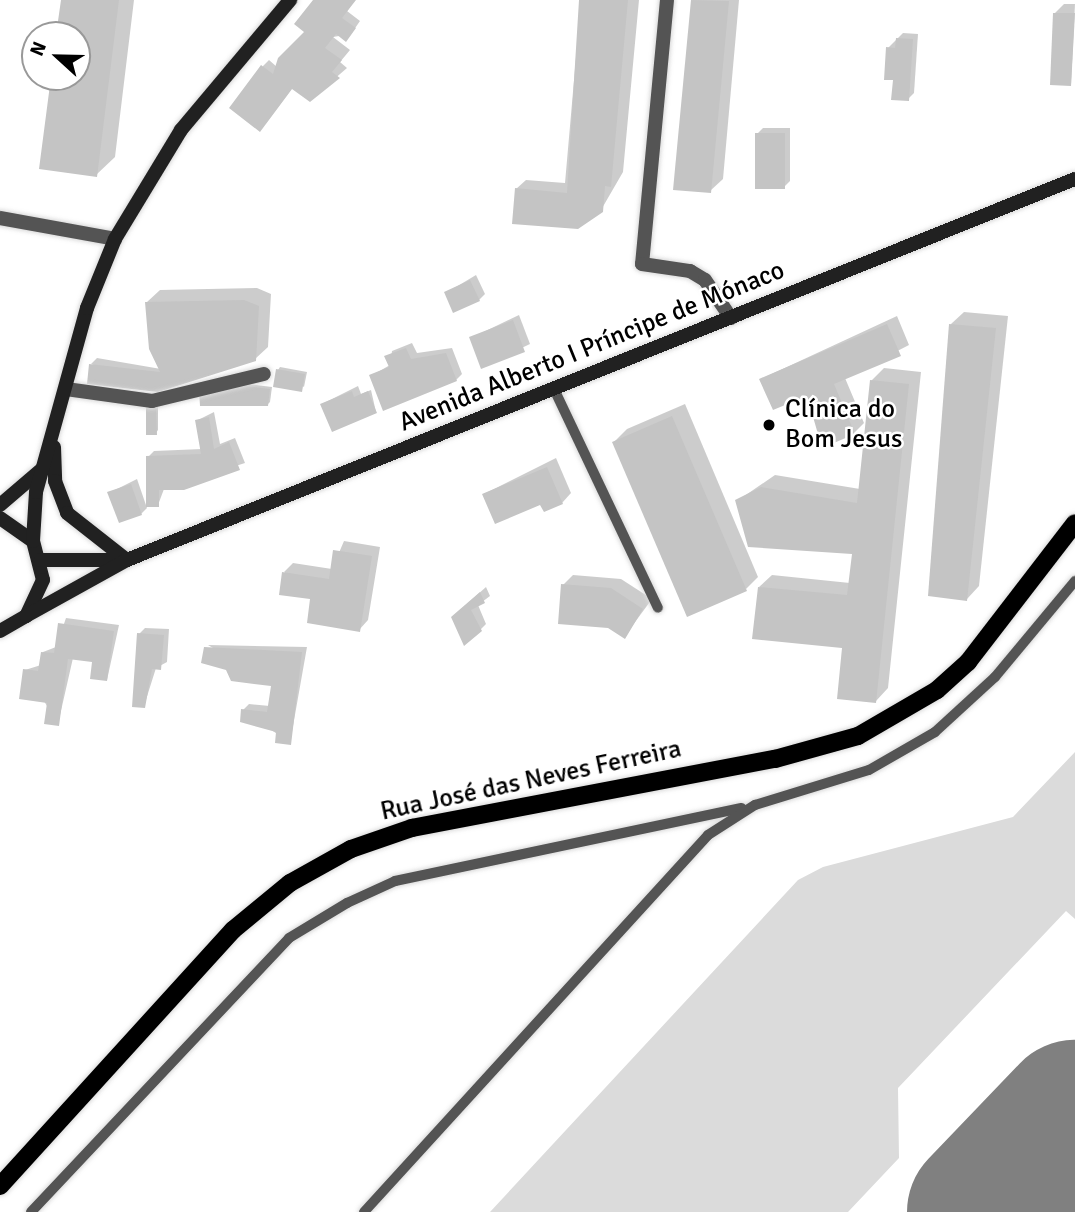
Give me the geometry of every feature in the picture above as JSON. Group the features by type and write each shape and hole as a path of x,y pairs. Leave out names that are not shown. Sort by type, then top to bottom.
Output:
{"main road":[{"path":"26,616 43,580 41,560 33,541 43,468 115,239 181,130 290,0"},
{"name":"Avenida Alberto I Príncipe de Mónaco","path":"0,631 127,560 1075,179"},
{"path":"53,440 55,481 66,513 127,560"},
{"path":"0,505 43,468"},
{"path":"0,518 33,541"},
{"name":"Rua José das Neves Ferreira","path":"0,1186 233,930 290,883 351,849 412,828 775,759 858,736 937,690 968,663 1075,523"},
{"name":"Avenida Alberto I Príncipe de Mónaco","path":"41,560 127,560"}],"street":[{"path":"667,0 642,264 690,271 705,280 731,318"},
{"path":"0,218 115,239"},
{"path":"66,389 152,401 264,374"}],"lane":[{"path":"554,388 659,608"},
{"path":"31,1212 289,938 347,903 395,881 755,805 869,770 936,732 995,677 1075,581"},
{"path":"364,1212 691,851 755,805"}],"shaded area":[{"path":"1075,752 1075,919 1066,911 898,1088 899,1158 848,1212 490,1212 798,880 823,867 1013,817"}],"building":[{"path":"61,0 119,0 97,177 39,169 49,91 91,91 91,21 58,21"},
{"path":"313,0 356,0 342,18 356,28 346,42 336,34 325,48 342,60 332,72 340,78 310,102 292,89 260,132 229,108 261,65 273,74 278,58 304,32 294,24"},
{"path":"579,0 628,0 611,187 605,186 603,212 578,229 512,224 515,188 567,193"},
{"path":"691,0 729,1 711,193 673,190"},
{"path":"1053,13 1075,13 1071,86 1050,85"},
{"path":"896,38 913,39 909,101 891,100 893,80 884,80 886,47 895,48"},
{"path":"755,133 785,133 785,189 755,189"},
{"path":"470,280 480,301 453,313 444,292"},
{"path":"244,300 259,306 256,361 158,392 87,384 89,364 160,372 149,349 145,302"},
{"path":"513,320 525,352 481,369 469,337"},
{"path":"887,324 901,356 834,384 855,434 822,448 807,396 773,410 759,379"},
{"path":"949,324 996,328 967,601 928,596"},
{"path":"406,348 411,359 446,353 457,381 383,411 369,375 389,367 384,356"},
{"path":"276,369 305,374 302,392 273,387"},
{"path":"870,380 909,384 876,703 837,699 842,648 752,639 758,587 847,595 852,554 748,547 735,500 761,487 857,503"},
{"path":"236,385 270,389 268,406 200,406 199,391"},
{"path":"352,391 354,397 368,391 377,413 332,432 320,404"},
{"path":"146,407 156,407 157,435 146,435"},
{"path":"672,416 747,591 687,617 612,442"},
{"path":"209,417 214,449 229,442 240,470 184,490 159,490 159,507 146,507 146,456 201,454 195,420"},
{"path":"547,467 563,504 544,512 540,505 495,524 482,494"},
{"path":"131,484 142,515 119,523 107,492"},
{"path":"333,550 372,556 360,632 307,623 310,599 279,595 282,572 329,579"},
{"path":"561,584 611,588 643,609 625,639 608,628 558,624"},
{"path":"480,592 485,603 471,610 482,631 464,646 451,617"},
{"path":"58,623 114,631 107,681 90,679 92,662 68,659 59,726 44,724 47,703 19,699 23,669 38,671 41,652 54,653"},
{"path":"137,633 164,635 161,670 152,669 145,708 132,707"},
{"path":"204,647 302,652 291,745 275,743 276,732 240,722 241,709 267,712 271,686 231,681 226,670 201,663"}],"runway":[{"path":"984,1212 1075,1117"}],"place":[{"name":"Clínica do Bom Jesus","path":"769,425"}]}
